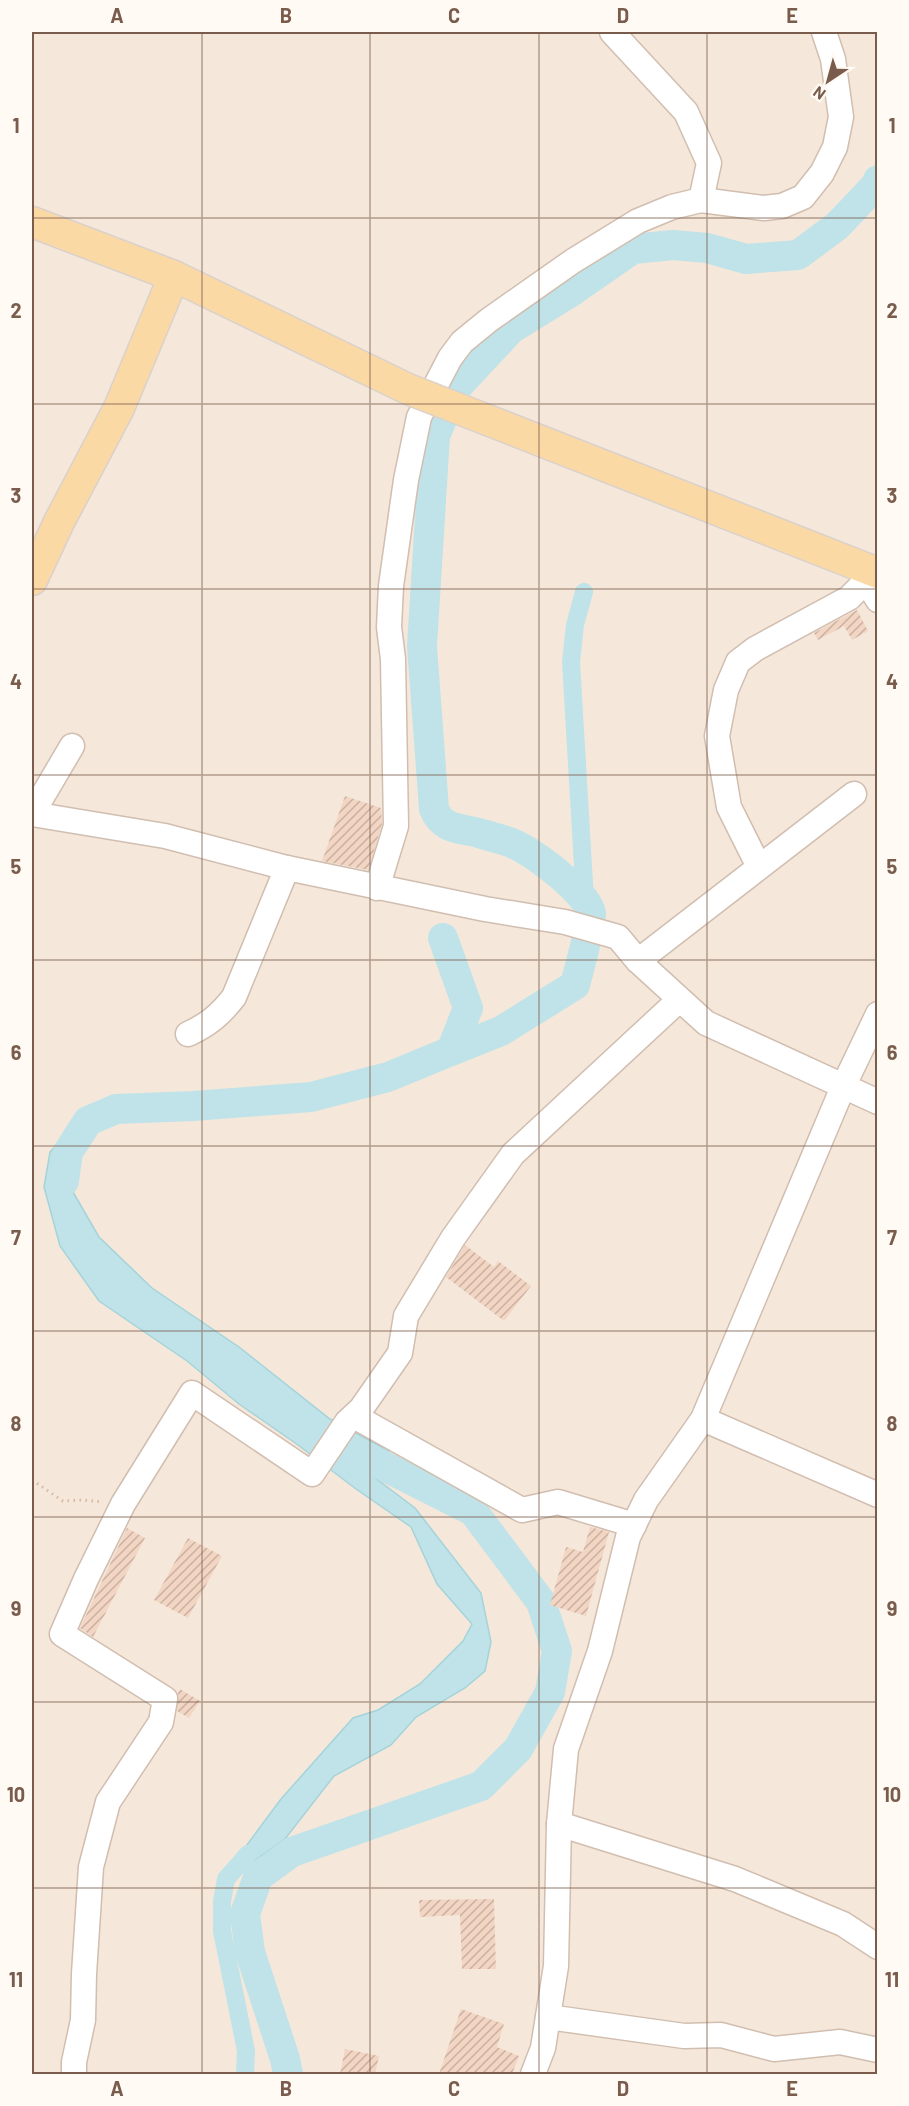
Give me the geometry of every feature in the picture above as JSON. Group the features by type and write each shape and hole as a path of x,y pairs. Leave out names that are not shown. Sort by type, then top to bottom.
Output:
{"main road":[{"path":"32,222 174,276 408,389 874,575"},
{"path":"32,580 60,519 119,408 174,276"}],"street":[{"path":"612,32 686,112 709,163 701,200"},
{"path":"377,888 396,826 393,659 389,627 391,586 406,480 419,417 450,358 462,342 489,320 573,261 638,221 672,207 701,200 764,208 782,206 803,197 822,173 835,147 842,117 833,59 824,32"},
{"path":"759,867 729,807 717,736 726,690 738,662 755,649 849,598 874,575"},
{"path":"72,746 32,814 165,836 287,868 485,909 565,922 618,937 638,961 706,1023 878,1102"},
{"path":"638,961 854,794"},
{"path":"188,1034 204,1027 223,1012 234,997 287,868"},
{"path":"74,2074 74,2062 83,2020 91,1867 108,1802 161,1722 165,1700 62,1634 123,1504 192,1394 312,1474 400,1353 406,1316 453,1238 513,1154 679,1000"},
{"path":"533,2074 543,2048 556,1966 559,1824 566,1749 600,1652 628,1537 646,1500 703,1419 843,1087 878,1014"},
{"path":"350,1419 522,1510 558,1502 634,1525"},
{"path":"703,1419 878,1495"},
{"path":"559,1824 735,1879 843,1924 878,1947"},
{"path":"548,2017 684,2036 721,2035 774,2049 840,2042 878,2050"}],"path":[{"path":"32,1480 63,1501 82,1500 123,1504"}],"shaded area":[{"path":"32,32 877,32 877,2074 32,2074"}],"water":[{"path":"68,1132 81,1153 73,1192 99,1237 152,1288 239,1347 330,1419 389,1451 370,1474 415,1508 481,1593 491,1642 485,1671 465,1688 416,1717 391,1745 334,1776 285,1839 236,1874 229,1869 281,1799 353,1718 378,1710 420,1684 463,1641 472,1624 437,1584 411,1527 239,1404 187,1361 99,1301 60,1246 44,1187 50,1152"}],"building":[{"path":"857,610 868,631 852,640 844,626 818,640 814,633"},
{"path":"345,796 381,808 382,824 368,870 322,861"},
{"path":"465,1245 494,1267 498,1261 531,1286 504,1321 446,1277"},
{"path":"590,1527 609,1532 586,1616 550,1605 566,1547 583,1552"},
{"path":"127,1528 145,1538 93,1637 80,1628"},
{"path":"188,1538 222,1556 188,1618 154,1600"},
{"path":"180,1689 200,1701 189,1718 177,1711"},
{"path":"494,1899 496,1969 462,1969 460,1915 420,1917 419,1900"},
{"path":"461,2009 504,2024 497,2047 519,2056 512,2074 439,2074"},
{"path":"345,2049 379,2056 375,2074 340,2074"}],"waterway":[{"path":"451,1051 501,1031 575,985 591,918 587,904 570,884 534,856 510,842 447,825 437,816 434,809 422,646 435,436 455,389 511,329 571,292 633,249 673,245 707,248 746,259 798,255 837,226 876,185 878,180"},
{"path":"584,592 575,625 571,662 585,900"},
{"path":"64,1181 68,1152 88,1121 116,1109 311,1097 388,1077 451,1051 468,1008 443,938"},
{"path":"288,2074 250,1952 245,1914 258,1877 292,1852 481,1786 518,1749 550,1692 557,1651 541,1602 473,1511 344,1446"},
{"path":"245,2074 246,2051 222,1931 222,1901 226,1879 248,1854"}]}
